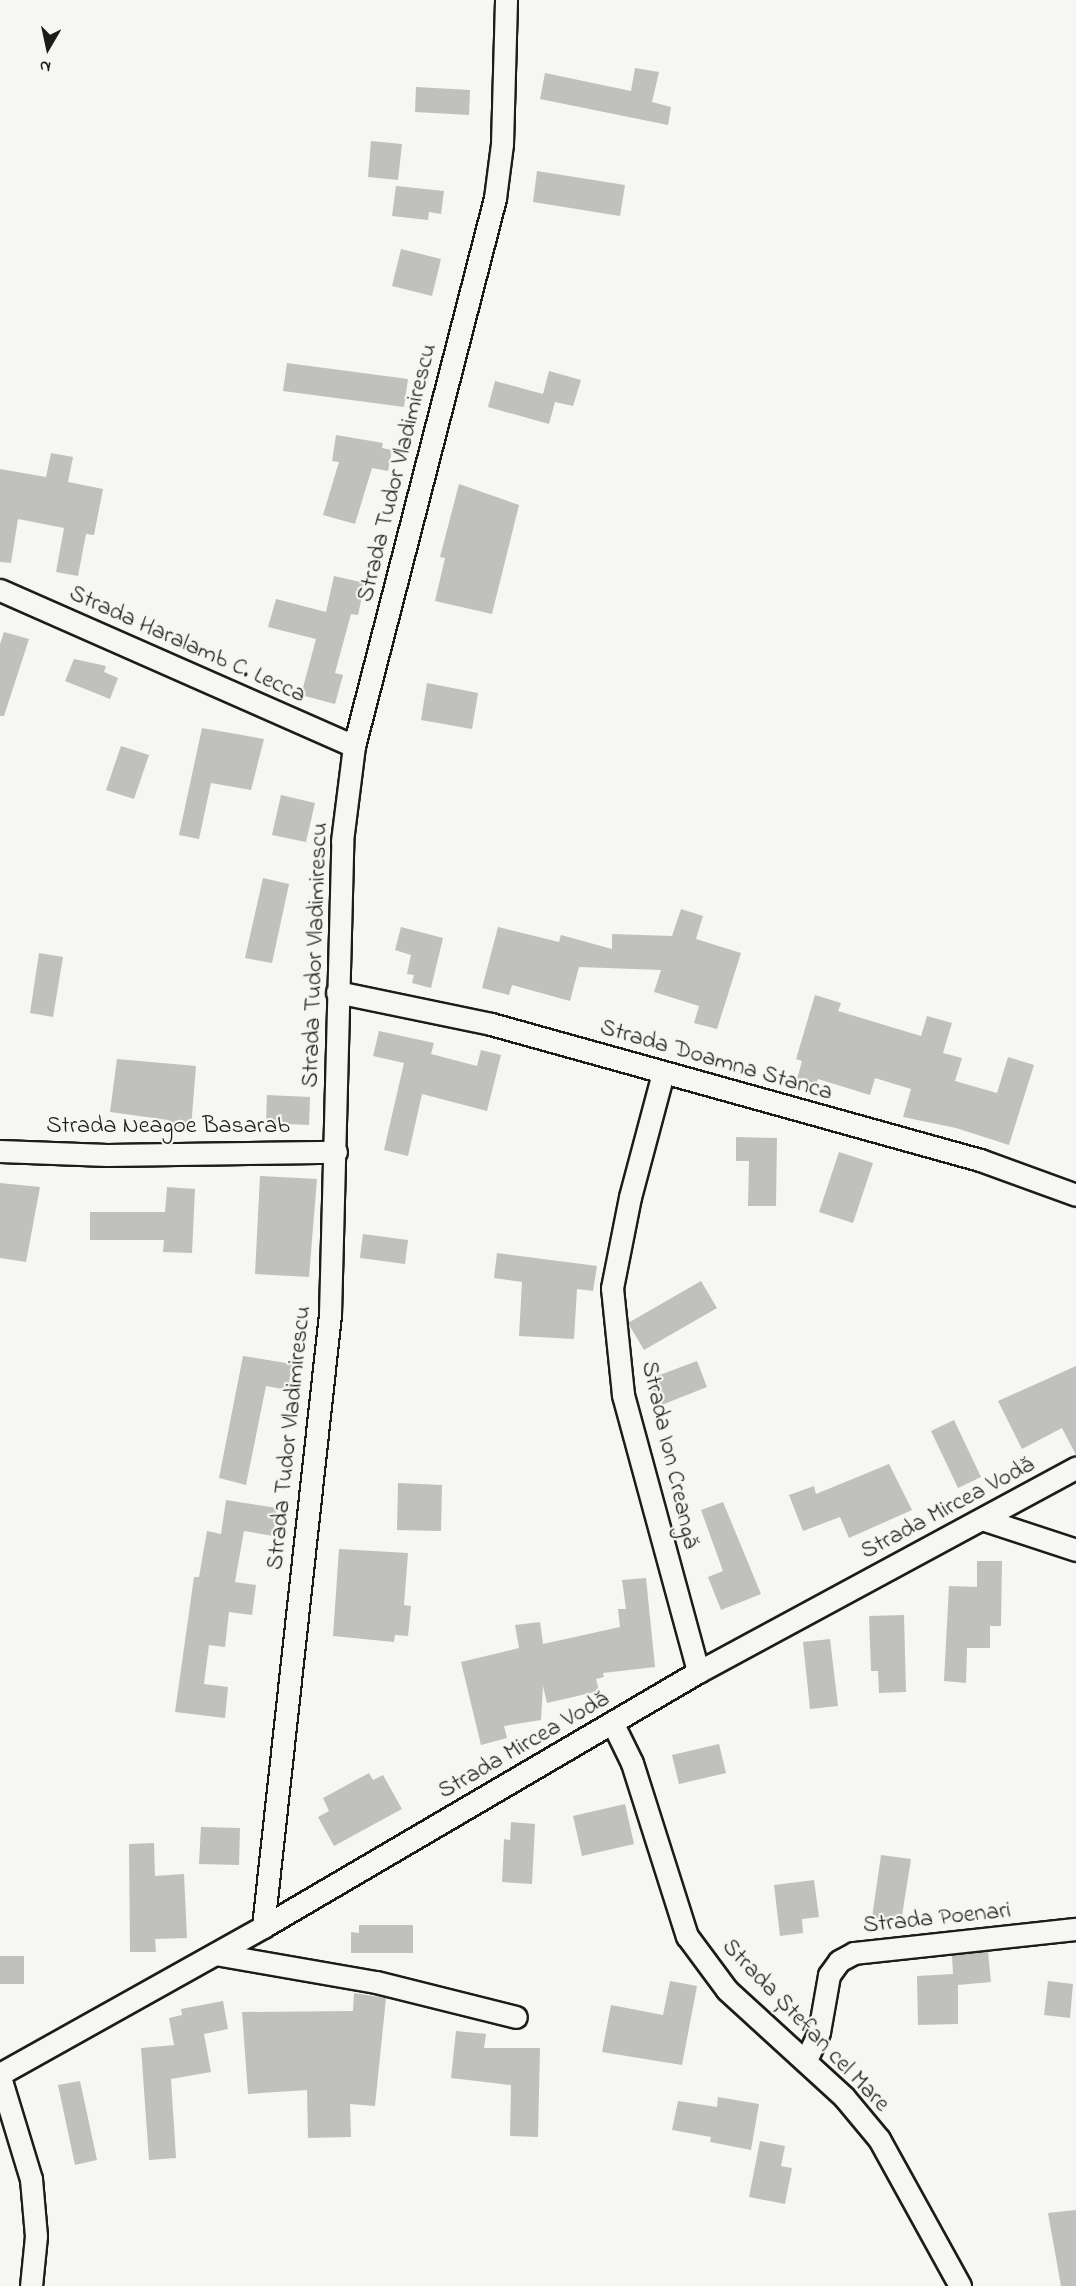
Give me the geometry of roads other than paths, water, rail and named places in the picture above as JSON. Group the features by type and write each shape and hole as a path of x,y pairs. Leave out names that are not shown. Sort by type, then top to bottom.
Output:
{"street":[{"name":"Strada Tudor Vladimirescu","path":"263,1927 330,1314 336,1152 337,992 342,841 354,746 495,198 502,144 506,0"},
{"name":"Strada Haralamb C. Lecca","path":"0,590 354,746"},
{"name":"Strada Doamna Stanca","path":"337,992 491,1024 663,1074 980,1160 1076,1195"},
{"name":"Strada Ion Creangă","path":"663,1074 630,1197 612,1288 623,1395 698,1672"},
{"name":"Strada Neagoe Basarab","path":"0,1151 107,1155 336,1152"},
{"name":"Strada Mircea Vodă","path":"0,2075 263,1927 613,1724 698,1672 985,1520 1076,1468"},
{"path":"985,1520 1076,1550"},
{"name":"Strada Ștefan cel Mare","path":"613,1724 632,1763 687,1936 727,1990 806,2060 879,2139 960,2286"},
{"name":"Strada Poenari","path":"806,2060 819,2032 829,1975 839,1961 854,1953 1076,1929"},
{"path":"215,1954 376,1982 516,2017"},
{"path":"0,2075 31,2179 36,2236 31,2286"}]}
